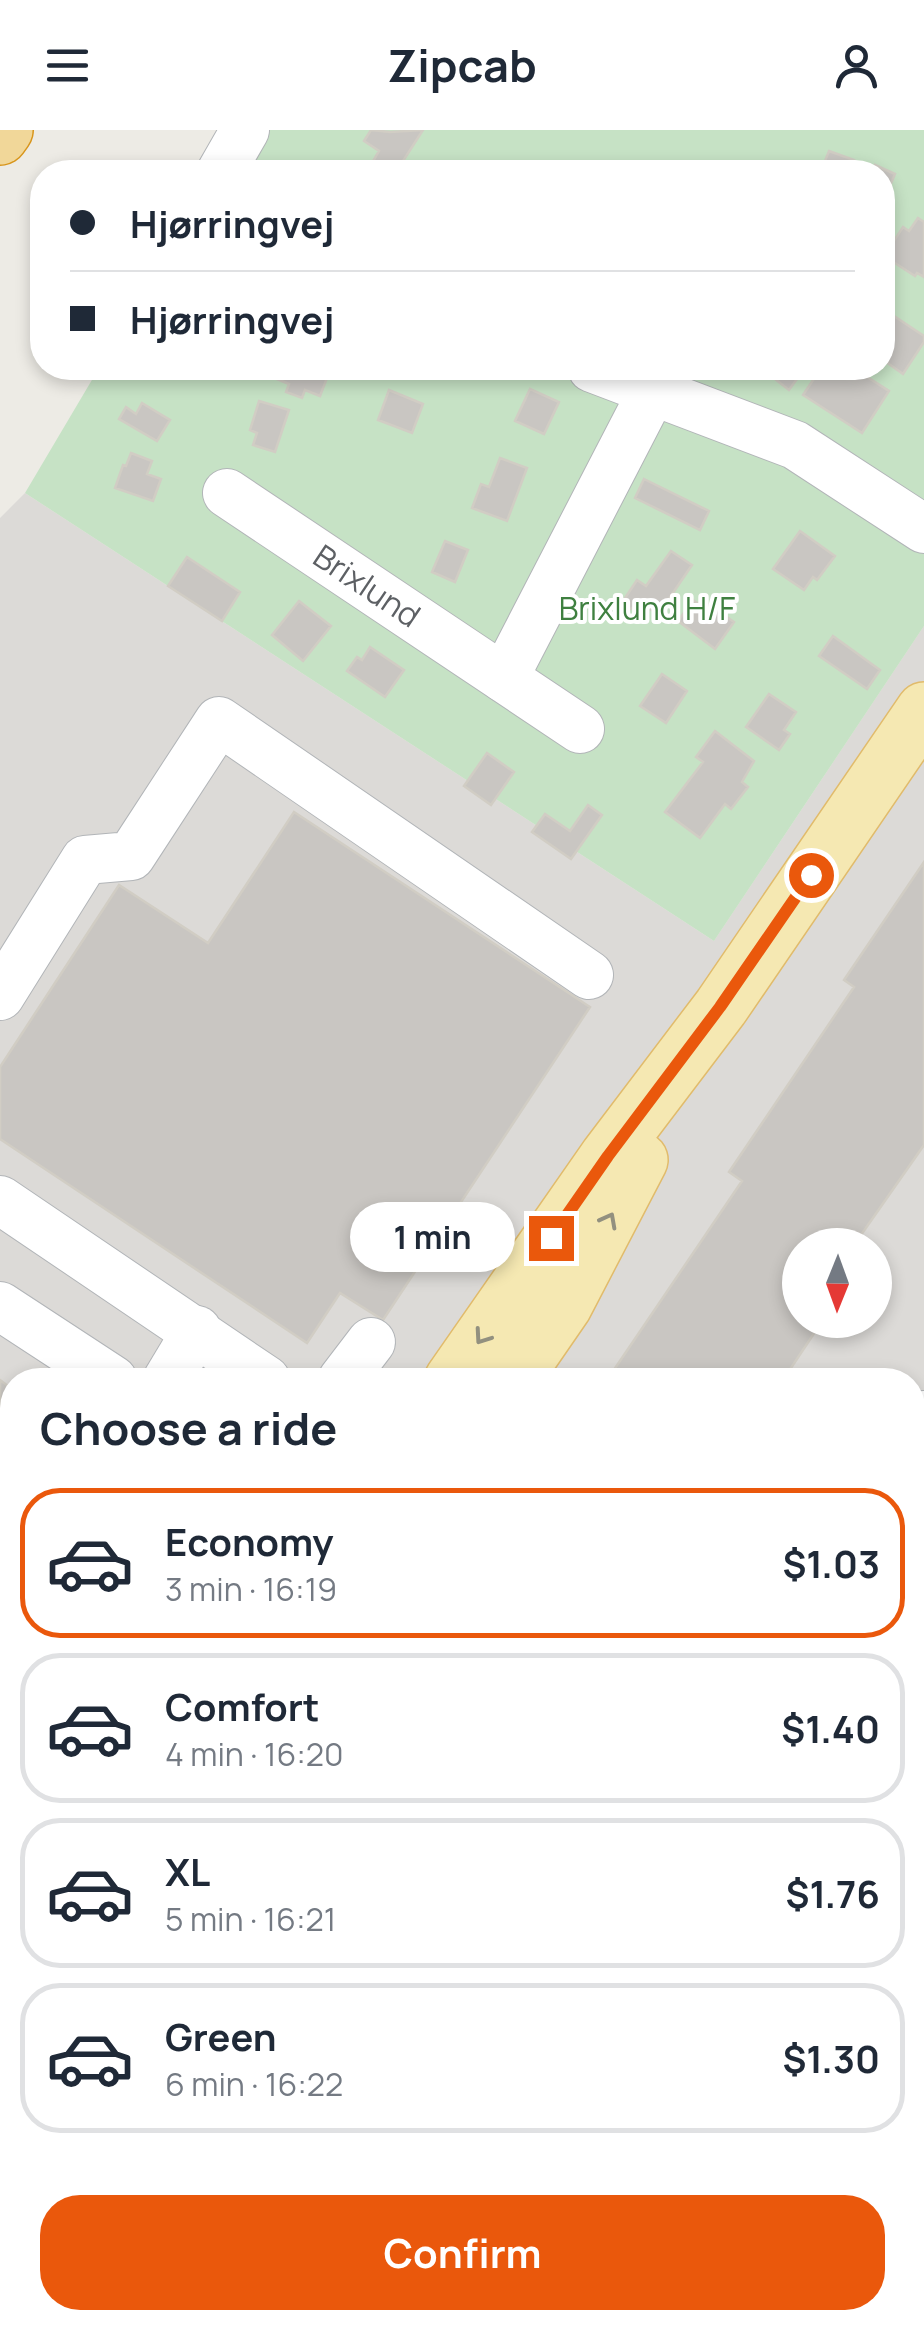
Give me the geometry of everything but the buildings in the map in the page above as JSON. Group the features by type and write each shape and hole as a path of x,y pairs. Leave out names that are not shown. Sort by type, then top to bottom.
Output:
{"highway":[{"path":"0,136 4,130"}],"main road":[{"path":"460,1368 608,1156 720,1007 924,710"},
{"path":"521,1368 564,1306 720,1007"}],"street":[{"path":"228,160 245,130"},
{"path":"625,380 795,445 924,529"},
{"path":"504,678 653,390"},
{"name":"Brixlund","path":"226,493 580,729"},
{"path":"0,996 84,860 131,856 219,721 589,975"},
{"path":"0,1200 249,1368"},
{"path":"0,1306 95,1368"},
{"path":"174,1368 197,1330"},
{"path":"351,1368 370,1342"}],"shaded area":[{"path":"25,493 714,941 924,626 924,1368 0,1368 0,518"}],"green space":[{"name":"Brixlund H/F","path":"238,130 924,130 924,626 714,941 25,493 92,380 895,380 895,160 220,160"}],"route":[{"path":"551,1238 811,875"}]}
